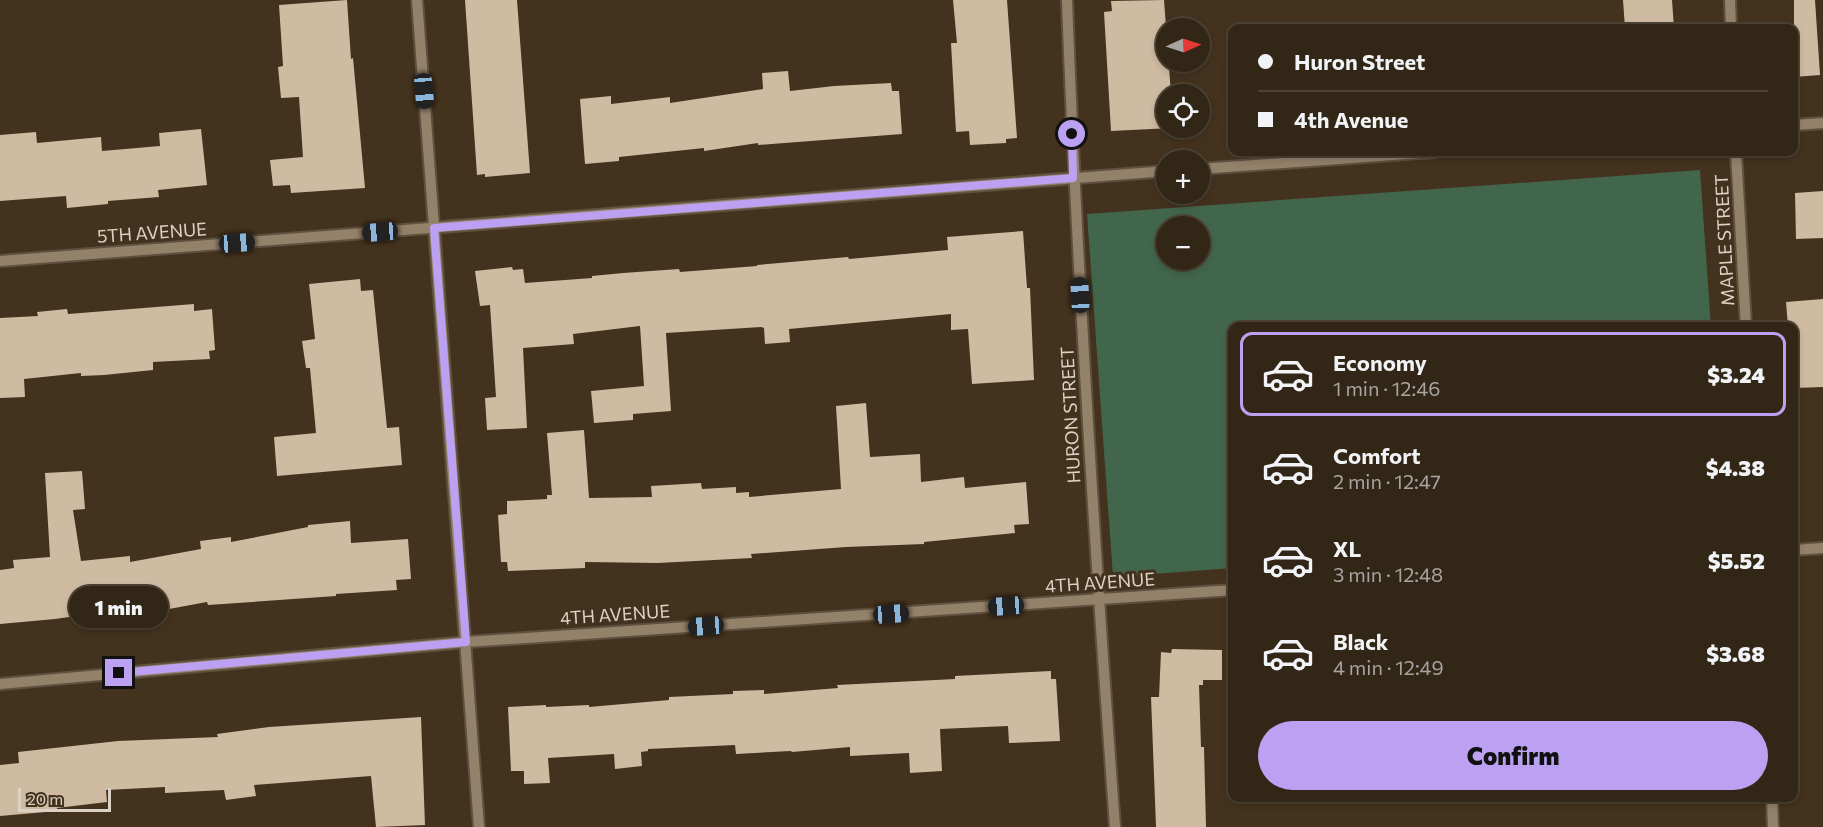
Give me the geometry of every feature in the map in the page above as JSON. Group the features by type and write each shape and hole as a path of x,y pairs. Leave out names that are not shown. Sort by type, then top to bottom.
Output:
{"street":[{"path":"417,0 479,827"},
{"name":"HURON STREET","path":"1067,0 1073,178 1115,827"},
{"path":"1730,0 1731,24"},
{"path":"1798,125 1823,123"},
{"path":"1210,168 1379,156"},
{"name":"MAPLE STREET","path":"1736,156 1746,322"},
{"name":"5TH AVENUE","path":"0,261 1156,172"},
{"path":"1798,550 1823,548"},
{"name":"4TH AVENUE","path":"0,684 466,642 1228,590"},
{"path":"1772,802 1773,827"}],"green space":[{"path":"1700,170 1711,322 1228,322 1228,568 1113,577 1087,214"}],"building":[{"path":"347,0 365,188 291,193 290,185 273,186 270,160 303,157 299,97 281,98 278,67 283,66 279,5"},
{"path":"465,0 517,0 530,173 485,177 485,174 477,175"},
{"path":"953,0 1007,0 1017,138 1006,139 1006,143 970,145 969,131 956,132 951,43 957,43"},
{"path":"1164,0 1165,18 1156,18 1156,72 1169,72 1170,84 1156,84 1156,129 1111,131 1104,12 1112,11 1111,1"},
{"path":"1623,0 1672,0 1674,24 1625,24"},
{"path":"1794,0 1815,0 1820,75 1798,77 1798,24 1794,24"},
{"path":"788,71 790,91 891,83 892,91 899,91 902,134 758,145 758,143 704,151 704,148 619,157 619,161 585,164 580,99 611,96 611,104 670,97 670,103 763,89 762,73"},
{"path":"201,129 207,185 158,190 159,197 108,201 108,204 67,208 66,196 0,201 0,135 36,132 37,143 101,137 102,151 160,146 159,133"},
{"path":"1823,191 1823,238 1796,239 1795,193"},
{"path":"1023,231 1027,288 1030,288 1034,380 972,384 968,329 951,330 951,314 789,329 790,342 765,344 764,328 761,327 666,333 671,411 633,414 633,420 594,423 591,391 644,386 640,326 573,334 574,344 523,348 527,428 487,430 485,398 496,397 490,305 480,306 475,271 512,267 513,270 523,269 525,283 679,269 680,272 948,250 947,237"},
{"path":"360,279 361,291 373,290 387,428 399,427 402,465 277,476 274,437 316,433 310,368 306,368 302,341 315,339 309,284"},
{"path":"1823,299 1823,387 1798,388 1798,322 1788,322 1786,302"},
{"path":"194,304 194,311 212,309 215,350 209,351 210,359 153,362 153,370 81,376 81,373 24,379 25,397 0,398 0,318 38,316 37,312 67,309 68,314"},
{"path":"866,403 870,457 920,454 921,482 964,477 965,488 1026,482 1029,524 1014,525 1015,533 924,542 924,544 751,554 752,558 658,563 585,562 585,568 508,571 507,562 501,562 498,515 507,514 507,501 547,499 547,495 552,495 547,433 584,430 589,498 652,497 651,486 701,483 702,489 736,487 736,493 749,492 749,497 841,489 836,406"},
{"path":"82,471 85,509 73,510 81,561 130,556 130,562 201,549 200,541 231,537 231,542 308,527 308,525 350,521 351,543 408,539 411,579 396,580 397,590 208,605 207,602 169,609 98,615 97,613 0,624 0,570 14,568 13,560 50,557 45,473"},
{"path":"1172,649 1222,650 1222,680 1203,680 1203,685 1199,685 1201,747 1204,747 1206,827 1156,827 1151,697 1159,697 1161,652 1171,653"},
{"path":"1051,671 1051,679 1056,679 1060,741 1009,743 1008,726 940,729 942,771 910,773 909,753 850,756 850,747 736,754 735,745 648,749 648,751 641,752 642,766 615,769 614,754 548,758 550,783 524,784 524,771 511,771 508,707 589,705 589,707 669,700 669,697 733,694 733,691 764,690 764,694 838,688 837,685"},
{"path":"421,717 425,825 376,827 371,776 254,785 256,796 226,800 224,790 165,793 165,787 106,790 107,802 57,808 57,811 0,816 0,765 19,763 18,752 118,741 218,737 217,734 269,727"}],"route":[{"path":"119,673 466,642 434,228 1073,178 1072,134"}]}
